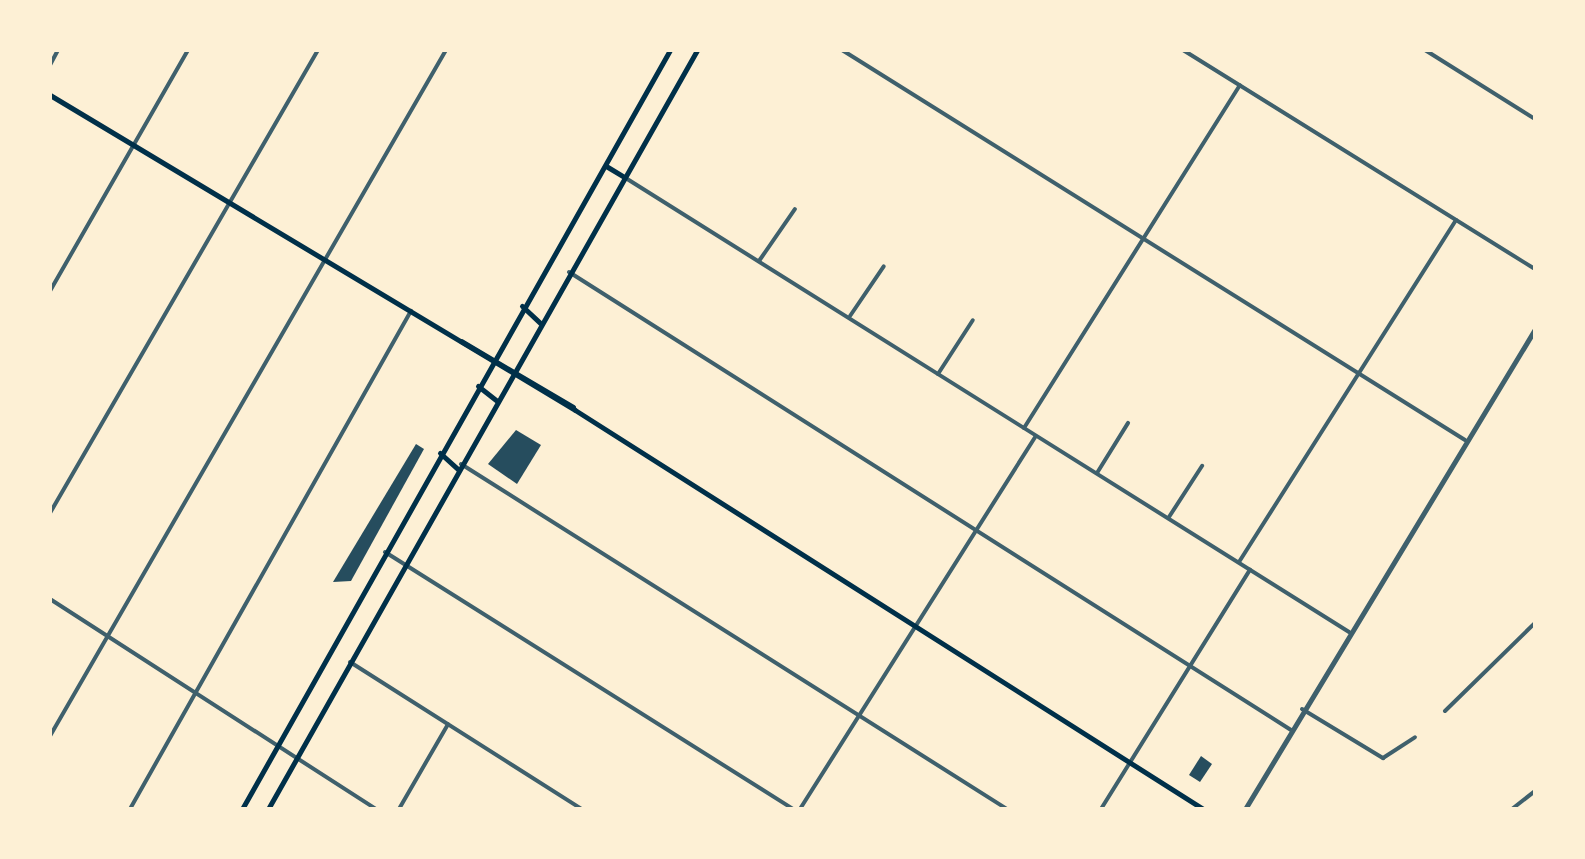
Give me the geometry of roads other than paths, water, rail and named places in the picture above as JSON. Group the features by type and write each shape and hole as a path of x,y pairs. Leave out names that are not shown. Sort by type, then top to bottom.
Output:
{"main road":[{"path":"242,809 489,364 670,50"},
{"path":"268,809 696,50"},
{"path":"50,95 461,341 489,364 575,410"},
{"path":"604,166 624,177"},
{"path":"522,306 540,323"},
{"path":"461,341 496,353 575,410 1203,809"},
{"path":"478,386 496,400"},
{"path":"440,453 459,467"}],"street":[{"path":"50,65 58,50"},
{"path":"50,291 188,50"},
{"path":"50,512 318,50"},
{"path":"50,736 446,50"},
{"path":"842,50 1466,440"},
{"path":"1183,50 1535,269"},
{"path":"1425,50 1535,119"},
{"path":"1024,428 1240,85"},
{"path":"624,177 1350,632"},
{"path":"759,261 794,209"},
{"path":"1239,562 1456,220"},
{"path":"849,318 884,266"},
{"path":"569,272 1293,731"},
{"path":"130,809 411,311"},
{"path":"938,374 973,320"},
{"path":"1245,809 1535,329"},
{"path":"1097,473 1128,423"},
{"path":"385,552 796,809 860,716 1036,436"},
{"path":"1169,518 1202,466"},
{"path":"459,467 1007,809"},
{"path":"1101,809 1250,570"},
{"path":"50,600 376,809"},
{"path":"1445,710 1535,624"},
{"path":"350,662 582,809"},
{"path":"1302,709 1383,758 1415,737"},
{"path":"399,809 448,724"},
{"path":"1512,809 1535,791"}]}
